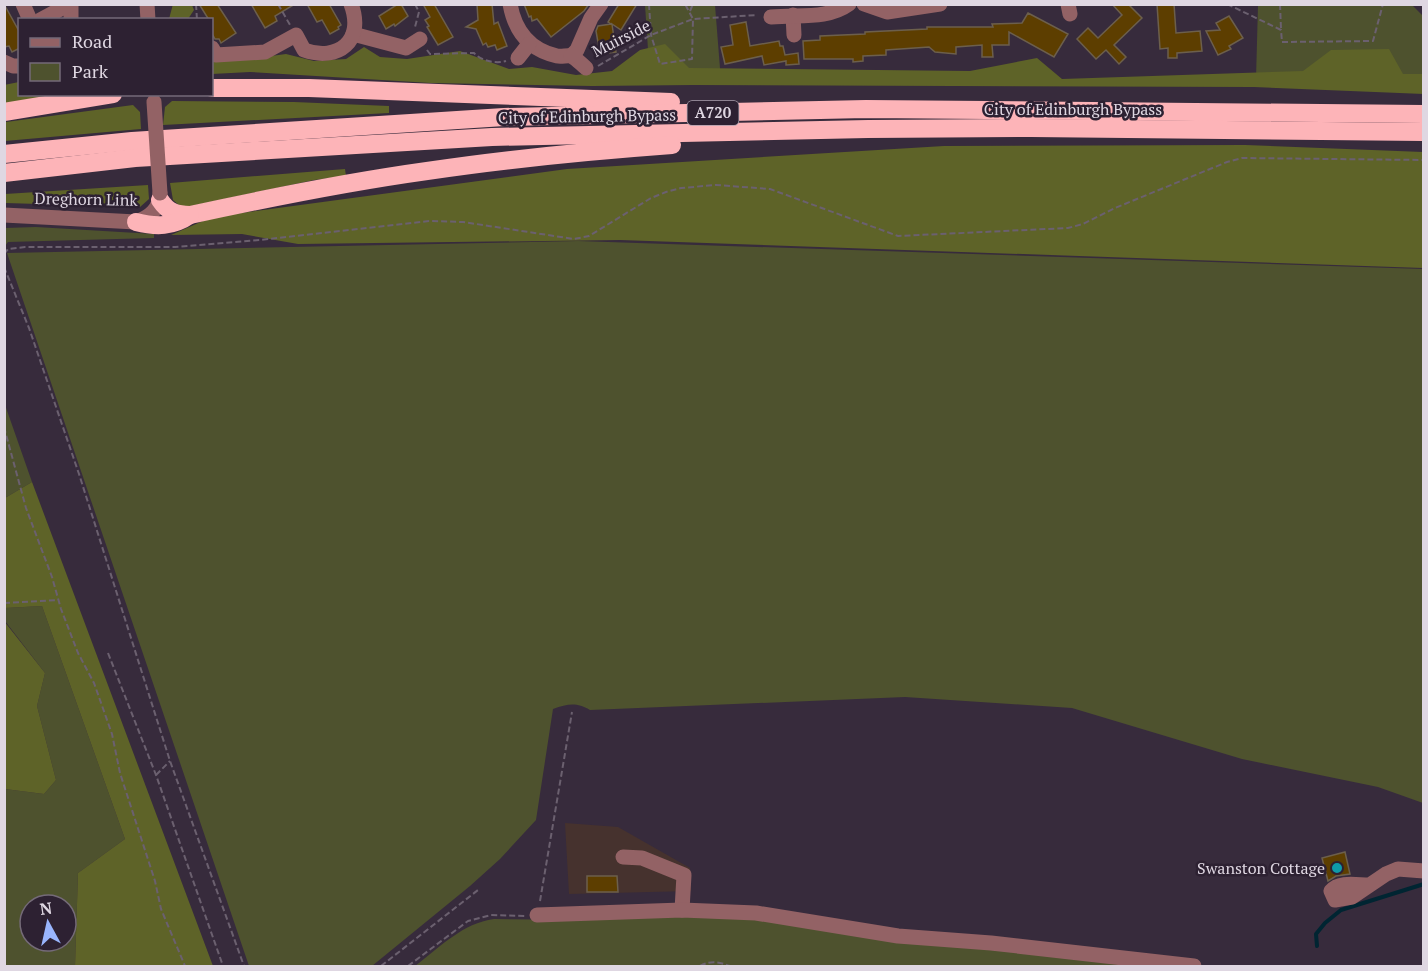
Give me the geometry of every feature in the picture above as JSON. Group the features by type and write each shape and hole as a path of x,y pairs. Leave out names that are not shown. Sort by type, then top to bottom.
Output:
{"highway":[{"path":"213,88 309,88 867,109"},
{"path":"4,112 101,96"},
{"name":"City of Edinburgh Bypass","path":"4,154 132,141 504,117 867,109 1424,114"},
{"name":"City of Edinburgh Bypass","path":"4,172 135,158 492,137 868,129 1144,128 1424,132"},
{"path":"160,197 171,212 190,215 290,194 426,171 551,156 868,129"},
{"path":"136,222 148,225 168,225 190,215"}],"street":[{"path":"23,4 29,18"},
{"path":"43,18 70,4"},
{"path":"213,50 216,56 265,52 296,35 304,50 315,54 329,54 343,48 353,34 355,24 351,4"},
{"path":"510,4 516,25 529,44 560,57 571,56 577,50 591,18 601,4"},
{"path":"771,16 829,14 840,11 849,4"},
{"path":"864,4 887,12 940,4"},
{"path":"793,15 794,35"},
{"path":"353,34 406,48 420,39"},
{"path":"518,58 529,44"},
{"path":"571,56 586,68"},
{"name":"Dreghorn Link","path":"4,215 136,222 153,213 160,197 153,98"},
{"path":"623,857 642,858 684,875 682,910"},
{"path":"1369,885 1398,869 1424,871"},
{"path":"537,915 682,910 756,913 898,936 1002,944 1194,966"}],"path":[{"path":"278,4 296,35"},
{"path":"415,4 419,12 414,29 429,54 474,53 479,58 501,63 518,58"},
{"path":"649,4 651,35 660,64 692,59 693,19 685,4"},
{"path":"690,11 693,4"},
{"path":"1227,4 1281,30"},
{"path":"1280,4 1282,42 1373,41 1383,4"},
{"name":"Muirside","path":"586,68 601,66 651,35 693,19 763,14 771,16"},
{"path":"4,254 8,249 25,248 175,247 429,221 463,222 574,238 588,236 602,230 651,198 666,192 681,188 716,185 770,189 898,236 1068,228 1083,224 1115,208 1242,158 1424,160"},
{"path":"4,267 29,328 79,474 170,761 244,966"},
{"path":"4,427 26,508 78,653 94,683 112,735 120,773 155,881 161,909 185,966"},
{"path":"4,603 58,600"},
{"path":"108,653 156,775 223,966"},
{"path":"408,966 468,921 491,915 537,915 572,712"},
{"path":"156,775 170,761"},
{"path":"381,966 478,890"},
{"path":"700,966 712,961 730,966"}],"shaded area":[{"path":"565,823 618,827 690,868 691,891 569,894"}],"green space":[{"path":"173,4 192,5 194,10 189,18 169,18"},
{"path":"645,5 715,5 721,81 650,79"},
{"path":"1258,5 1412,5 1423,16 1423,82 1256,79"},
{"path":"665,44 689,68 970,71 1037,58 1062,79 1303,71 1331,50 1389,49 1403,74 1423,74 1424,94 1254,87 592,86 431,83 250,72 213,74 213,58 256,58 286,54 314,61 346,59 364,47 380,57 407,59 460,51 509,69 532,67 576,75 612,71 640,50"},
{"path":"18,82 18,96 48,96 5,104 4,85"},
{"path":"172,101 294,102 389,106 389,113 163,125 165,107"},
{"path":"133,105 140,112 141,129 5,141 5,122"},
{"path":"1245,145 1423,152 1423,268 620,240 298,244 242,234 171,235 212,217 567,169 944,146"},
{"path":"345,169 346,176 314,180 191,206 180,206 173,200 170,183"},
{"path":"148,185 149,199 140,207 5,203 5,194"},
{"path":"36,227 154,234 154,238 8,242 5,246 5,228"},
{"path":"578,241 1423,269 1423,803 1378,787 1242,759 1072,708 905,697 590,710 568,705 553,709 536,820 500,859 470,886 372,966 249,966 7,253"},
{"path":"4,402 32,482 5,498 4,498"},
{"path":"32,482 213,966 75,966 75,953 78,953 78,873 125,839 42,606 5,608 5,498"},
{"path":"42,606 125,839 78,873 77,893 18,893 18,953 75,953 75,966 5,966 5,789 44,794 56,780 37,706 45,673 5,621 5,608"},
{"path":"4,621 45,673 37,706 56,780 44,794 5,789"},
{"path":"684,915 741,918 1165,966 415,966 462,931 483,921 494,919 586,920"}],"building":[{"path":"4,4 18,29 18,49 12,52 9,46 4,47"},
{"path":"199,4 217,4 236,33 221,43 213,36 213,18 208,18"},
{"path":"251,4 295,4 275,16 277,21 265,28"},
{"path":"307,4 329,4 341,25 339,29 330,34 322,20 317,22"},
{"path":"401,4 408,16 395,26 394,24 386,29 379,16"},
{"path":"423,4 434,4 453,37 438,45 427,27 429,26 425,20 430,17"},
{"path":"477,4 492,4 494,24 498,22 507,46 497,50 495,45 488,47 486,43 483,45 476,29 466,27 478,20"},
{"path":"524,4 589,4 584,11 551,37 537,19 532,21"},
{"path":"619,4 637,4 621,30 612,24 616,52 600,54 596,31 598,26 611,24 608,22"},
{"path":"1112,4 1128,4 1142,18 1114,45 1126,57 1119,64 1106,50 1096,59 1077,39 1088,28 1098,38 1122,15"},
{"path":"1157,4 1174,4 1176,33 1200,31 1202,51 1177,53 1177,58 1168,58 1168,48 1160,49"},
{"path":"1028,13 1068,34 1054,57 1009,32 1009,45 992,45 993,57 982,57 982,45 956,47 956,54 935,52 929,47 886,50 886,55 863,56 863,61 853,62 853,59 804,59 803,41 820,40 820,36 927,29 927,27 993,27 992,24 1022,23"},
{"path":"1229,16 1243,38 1229,46 1231,49 1218,55 1206,31 1220,30 1216,23"},
{"path":"746,22 750,46 779,41 785,55 798,53 799,64 786,65 786,61 764,65 762,56 725,64 721,47 733,45 730,25"},
{"name":"Swanston Cottage","path":"1345,852 1350,874 1336,876 1328,881 1322,858"},
{"path":"587,876 617,876 618,892 587,892"}],"waterway":[{"path":"1317,946 1316,934 1341,910 1424,884"}],"place":[{"name":"Swanston Cottage","path":"1337,868"}]}
